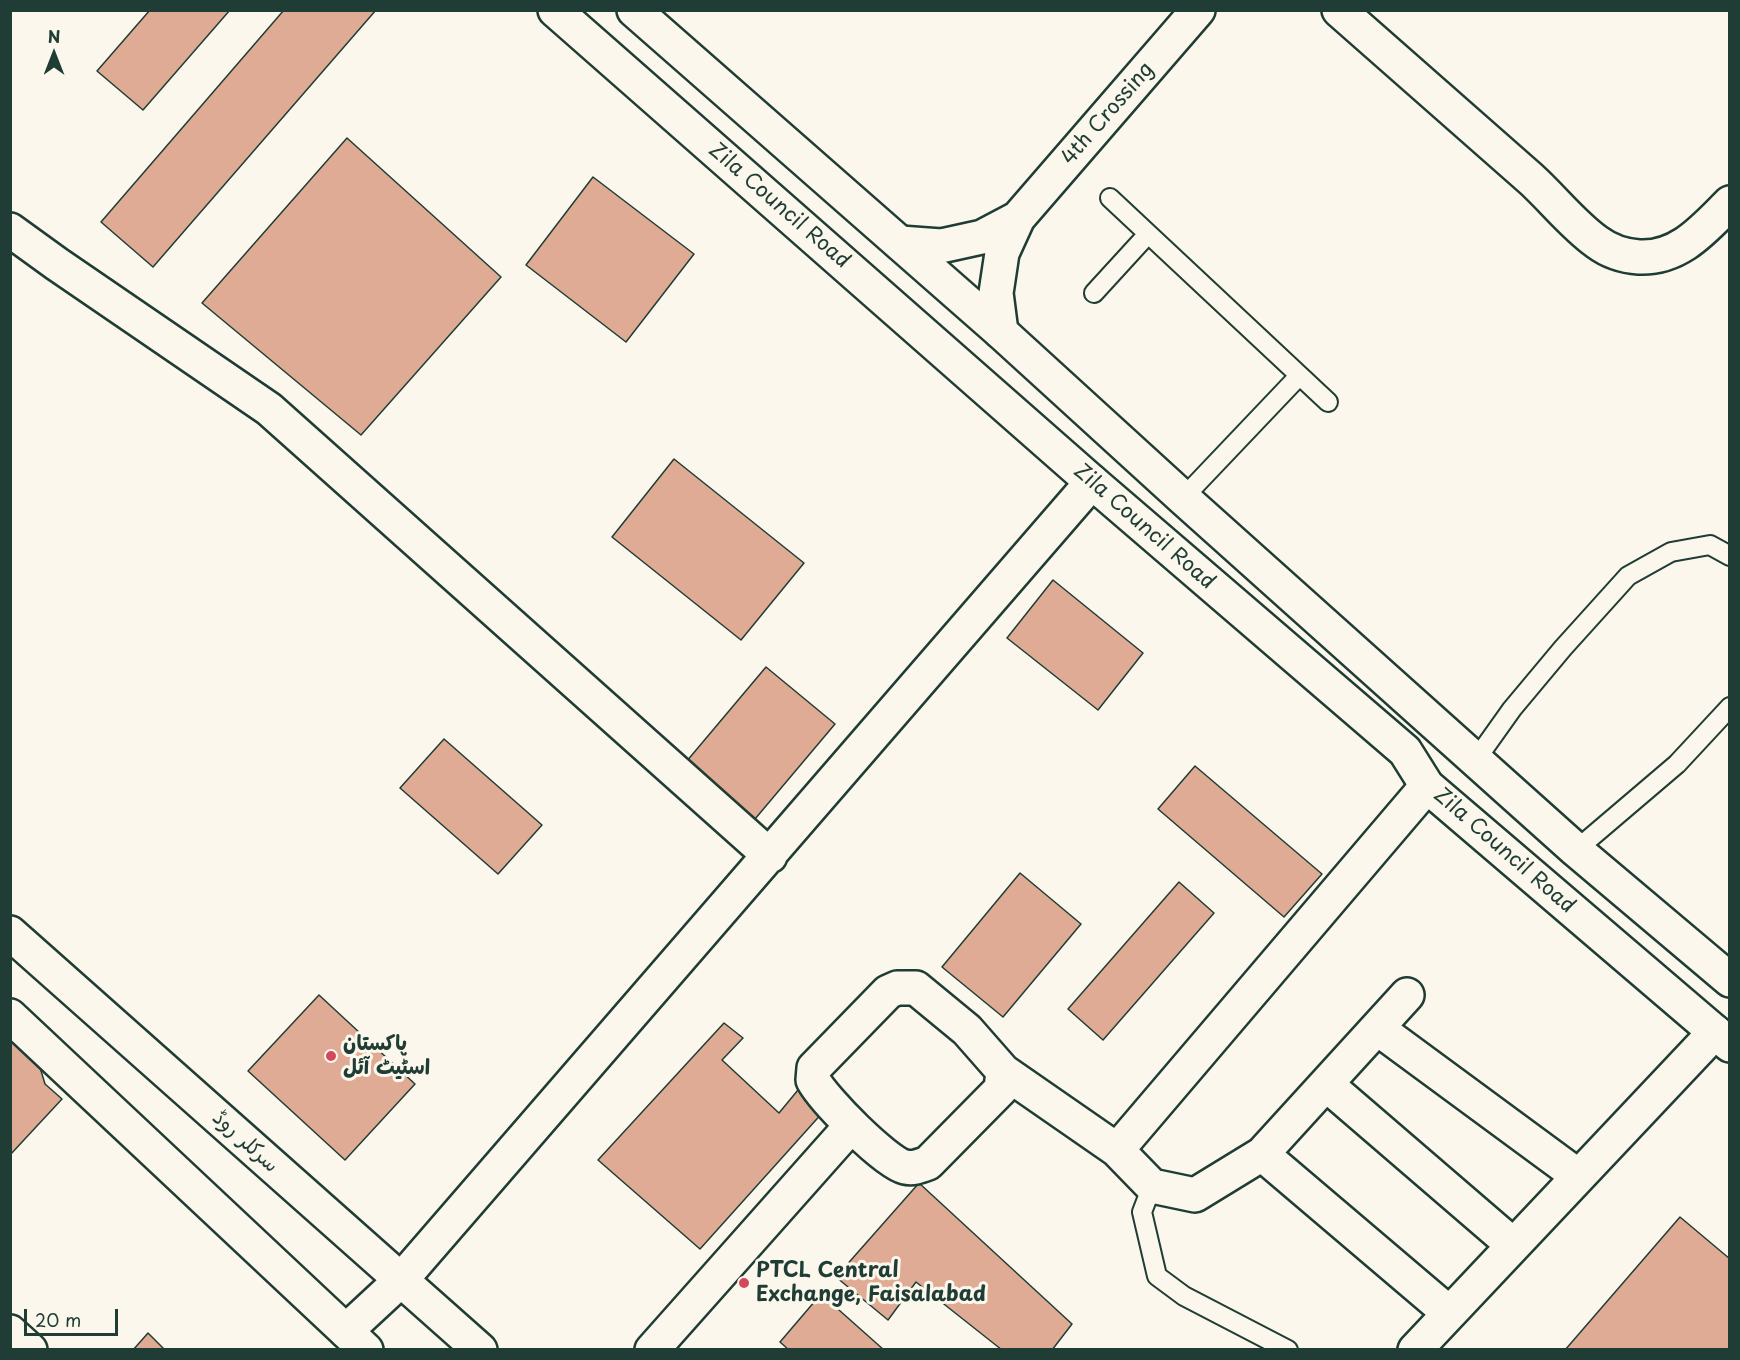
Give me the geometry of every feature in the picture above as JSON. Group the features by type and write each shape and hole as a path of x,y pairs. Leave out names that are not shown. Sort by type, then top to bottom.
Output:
{"street":[{"name":"Zila Council Road","path":"555,10 1092,482 1405,751 1427,786 1722,1039"},
{"path":"634,10 1001,332 1475,761 1730,980"},
{"name":"4th Crossing","path":"1001,332 996,293 1002,254 1018,218 1198,10"},
{"path":"1339,10 1549,195 1588,236 1617,253 1639,257 1659,256 1674,251 1695,238 1730,203"},
{"name":"4th Crossing","path":"900,243 941,246 982,237 1018,218"},
{"path":"10,230 269,409 771,856"},
{"path":"10,1016 356,1340 401,1280 771,856 1092,482"},
{"path":"1117,1150 1427,786"},
{"name":"سرکلر روڈ","path":"10,933 480,1350"},
{"path":"1003,1071 1001,1089 928,1163 907,1168 898,1164 851,1126 813,1080 814,1068 888,992 897,988 916,988 967,1030 1003,1071 1117,1150 1152,1186 1195,1195 1262,1154 1407,996"},
{"path":"1377,1028 1578,1176"},
{"path":"1415,1350 1578,1176 1722,1039"},
{"path":"1326,1084 1513,1245"},
{"path":"652,1350 851,1126"},
{"path":"1262,1154 1449,1312"},
{"path":"10,1332 30,1350"}],"lane":[{"path":"1110,198 1328,402"},
{"path":"1095,293 1148,234"},
{"path":"1183,498 1299,376"},
{"path":"1475,761 1519,700 1628,576 1671,552 1710,545 1730,556"},
{"path":"1576,850 1677,764 1730,707"},
{"path":"1152,1186 1142,1212 1157,1276 1184,1296 1288,1350"}],"building":[{"path":"150,10 230,10 143,110 97,71"},
{"path":"284,10 376,10 153,267 101,222"},
{"path":"347,138 501,277 361,435 202,303"},
{"path":"593,177 694,254 626,342 526,265"},
{"path":"674,459 804,563 741,640 612,537"},
{"path":"1053,580 1143,653 1098,710 1007,638"},
{"path":"766,667 835,724 755,819 686,762"},
{"path":"444,739 542,825 498,874 400,788"},
{"path":"1195,766 1322,874 1284,917 1158,809"},
{"path":"1020,873 1081,924 1003,1017 942,967"},
{"path":"1179,882 1214,913 1103,1040 1068,1009"},
{"path":"319,995 415,1084 345,1160 248,1071"},
{"path":"724,1023 743,1038 722,1060 779,1113 798,1090 824,1111 700,1249 598,1160"},
{"path":"10,1034 39,1064 45,1084 62,1099 10,1155"},
{"path":"919,1183 1072,1324 1052,1350 1002,1350 916,1282 888,1320 836,1277"},
{"path":"1680,1217 1730,1259 1730,1350 1565,1350"},
{"path":"821,1294 884,1350 789,1350 780,1342"},
{"path":"148,1333 165,1350 133,1350"}],"place":[{"name":"پاکستان اسٹیٹ آئل","path":"331,1056"},
{"name":"PTCL Central Exchange, Faisalabad","path":"744,1283"}]}
